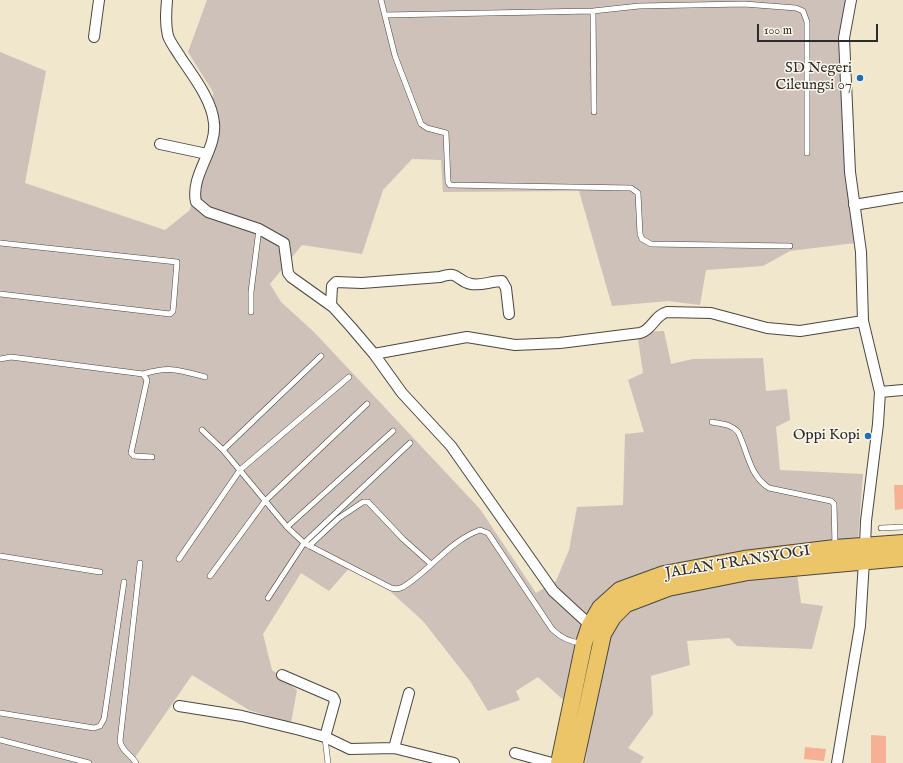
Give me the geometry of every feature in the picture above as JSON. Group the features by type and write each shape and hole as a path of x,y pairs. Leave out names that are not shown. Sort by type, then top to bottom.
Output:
{"highway":[{"name":"JALAN TRANSYOGI","path":"575,763 602,634 613,617 626,604 668,588 748,572 864,554 903,543"},
{"name":"JALAN TRANSYOGI","path":"559,763 584,643 590,625 600,608 620,590 664,574 744,560 835,548 864,554 903,558"}],"street":[{"path":"94,37 98,0"},
{"path":"167,0 166,20 169,37 203,94 212,113 214,132 195,186 196,202 208,212 259,229 285,244 288,273 291,277 331,305 374,354 393,382 450,446 553,591 590,625"},
{"path":"838,763 860,626 866,521 878,424 880,392 863,321 861,252 850,172 844,47 845,31 851,0"},
{"path":"160,144 207,154"},
{"path":"854,205 903,197"},
{"path":"331,305 332,286 336,282 362,283 440,277 448,274 456,275 464,282 473,285 502,281 506,288 509,314"},
{"path":"374,354 467,336 502,341 515,345 560,343 640,333 644,332 660,314 667,312 711,313 767,328 800,331 863,321"},
{"path":"880,392 903,390"},
{"path":"282,675 333,697 335,701 324,737"},
{"path":"394,748 409,693"},
{"path":"179,706 242,716 324,737 350,749 394,748 454,763"},
{"path":"516,753 552,763"}],"lane":[{"path":"381,0 396,56 421,124 427,128 446,133 448,182 450,185 632,188 638,193 640,234 642,240 651,244 790,246"},
{"path":"385,15 593,11 638,6 744,4 796,8 803,11 807,22 807,153"},
{"path":"593,11 594,112"},
{"path":"251,312 251,292 259,229"},
{"path":"0,243 177,262 173,311 170,314 0,294"},
{"path":"223,450 321,356"},
{"path":"0,359 11,357 143,374 159,369 173,368 205,378"},
{"path":"143,374 147,380 131,453 134,456 152,457"},
{"path":"179,558 240,470 349,378"},
{"path":"210,576 265,501 367,404"},
{"path":"712,422 726,424 738,432 754,475 760,482 769,488 831,501 834,504 835,548"},
{"path":"202,430 223,450 287,527 306,545 395,588 403,587 471,533 480,530 488,533 558,636 567,640 584,643"},
{"path":"287,527 394,431"},
{"path":"268,598 306,545 410,443"},
{"path":"306,545 339,518 363,502 368,502 403,539 431,564"},
{"path":"881,528 903,527"},
{"path":"0,556 100,572"},
{"path":"136,763 133,758 122,748 120,741 140,563"},
{"path":"0,713 94,728 100,726 104,719 124,582"},
{"path":"324,737 328,763"},
{"path":"0,740 89,763"}],"shaded area":[{"path":"207,0 846,0 855,243 790,251 763,266 706,270 700,305 668,301 612,306 579,191 443,192 441,160 412,159 383,190 362,254 302,245 270,284 281,302 314,332 480,509 536,593 556,581 569,550 577,507 623,505 625,434 644,432 628,380 643,373 637,332 664,331 671,364 693,359 763,358 766,391 787,389 790,420 776,427 780,470 863,474 858,539 793,544 801,603 823,606 812,649 737,646 729,638 687,641 690,665 651,676 653,714 628,748 644,757 640,763 585,763 591,725 538,677 516,691 520,700 488,711 470,681 423,621 381,583 351,566 329,591 301,573 263,634 272,670 297,690 291,723 249,710 192,675 134,759 140,763 0,763 0,52 46,71 25,183 165,230 190,210 198,163 214,126 213,92 188,52"}],"building":[{"path":"894,485 903,485 903,509 895,510"},
{"path":"871,735 886,736 886,763 871,763"},
{"path":"805,747 826,749 824,761 804,759"}],"place":[{"name":"SD Negeri Cileungsi 07","path":"860,78"},
{"name":"Oppi Kopi","path":"868,436"}]}
